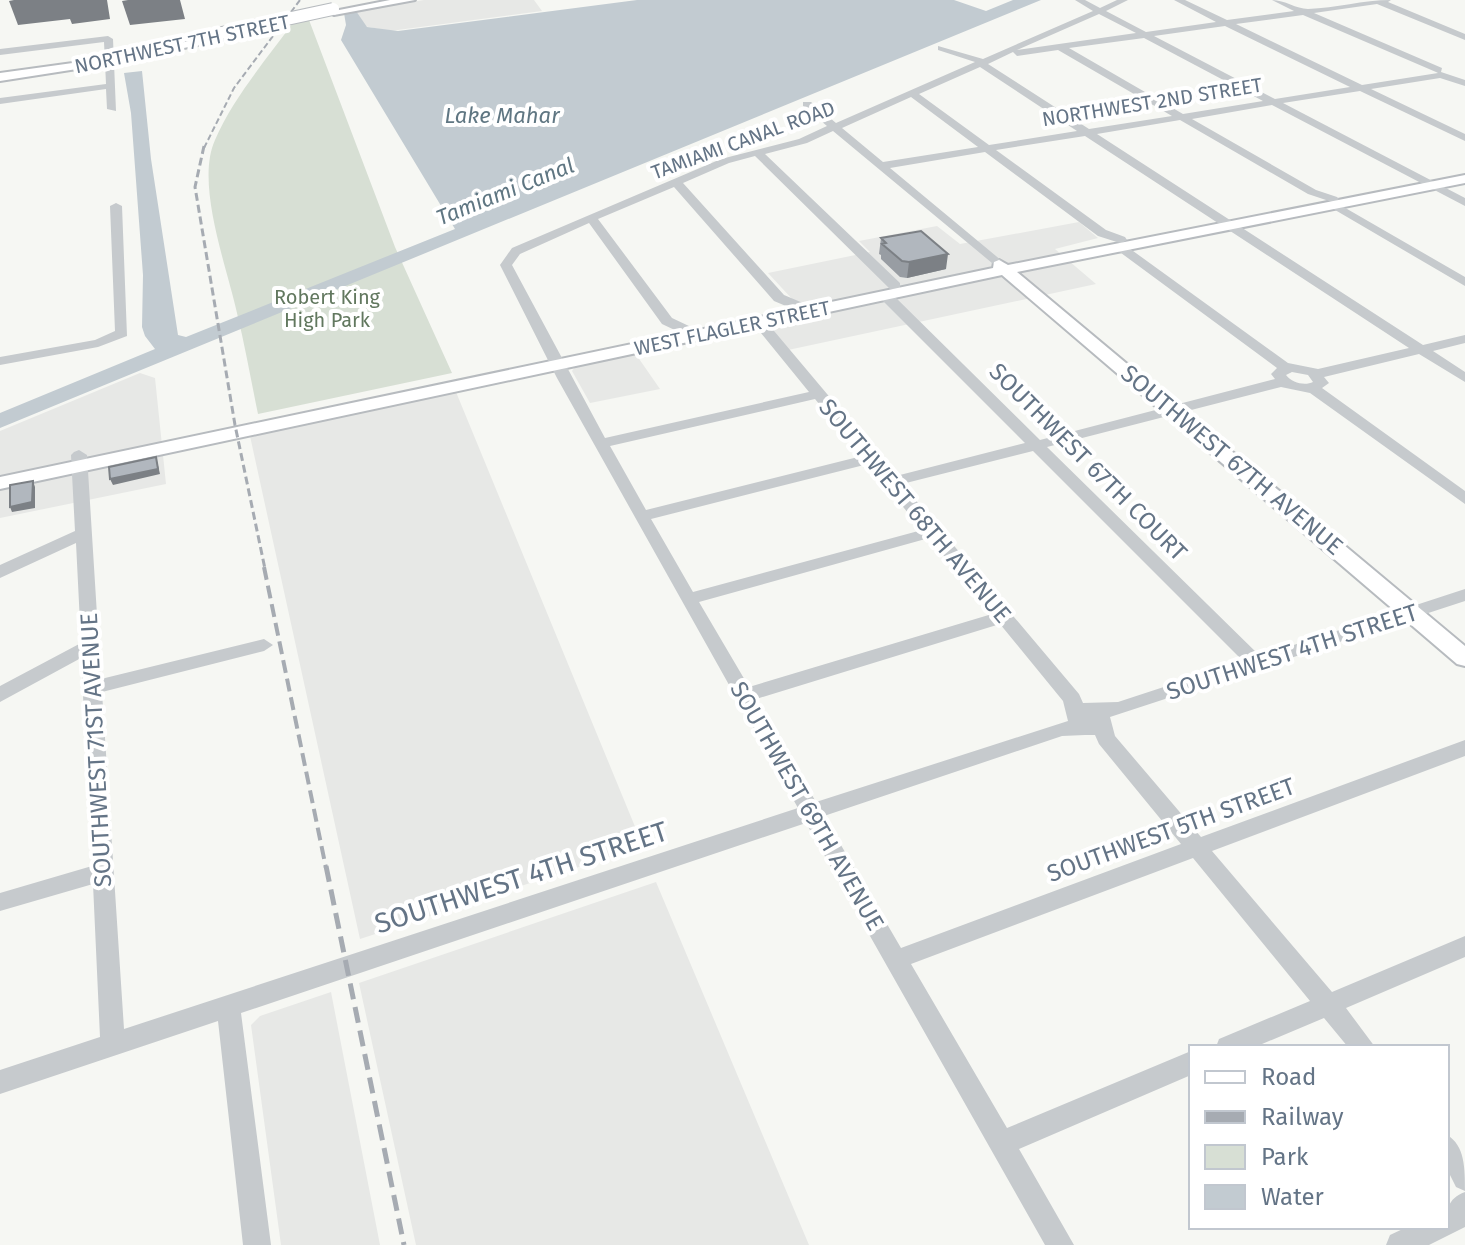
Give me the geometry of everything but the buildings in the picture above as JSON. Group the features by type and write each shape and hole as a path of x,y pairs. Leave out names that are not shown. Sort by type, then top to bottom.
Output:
{"main road":[{"name":"NORTHWEST 7TH STREET","path":"0,74 108,59 387,0"},
{"name":"NORTHWEST 7TH STREET","path":"334,10 410,0"},
{"name":"WEST FLAGLER STREET","path":"1428,184 1465,173"},
{"name":"WEST FLAGLER STREET","path":"555,362 667,328 686,330 779,304 798,306 890,290 1113,241 1227,223 1324,200 1465,179"},
{"name":"SOUTHWEST 67TH AVENUE","path":"1001,267 1465,658"},
{"name":"WEST FLAGLER STREET","path":"0,483 79,461 759,322 890,290"},
{"name":"WEST FLAGLER STREET","path":"0,470 79,461"}],"street":[{"path":"1079,0 1465,203"},
{"name":"TAMIAMI CANAL ROAD","path":"508,259 522,248 725,161 794,144 1124,0"},
{"path":"1178,0 1465,138"},
{"path":"1276,0 1465,83"},
{"path":"1004,53 1379,0 1465,37"},
{"path":"1042,36 1465,282"},
{"path":"0,52 108,39 112,109"},
{"path":"941,48 982,62 1465,378"},
{"name":"NORTHWEST 2ND STREET","path":"881,166 1465,69"},
{"path":"0,101 110,86"},
{"path":"911,93 1113,241 1284,375 1295,388 1421,349 1465,339"},
{"path":"807,104 1001,267"},
{"name":"SOUTHWEST 67TH COURT","path":"757,152 1036,445 1256,663"},
{"path":"676,182 779,304"},
{"path":"0,361 98,343 119,336 124,328 116,206"},
{"path":"591,218 667,328"},
{"name":"SOUTHWEST 69TH AVENUE","path":"508,259 507,267 555,362 641,516 1060,1245"},
{"name":"SOUTHWEST 68TH AVENUE","path":"759,322 1086,720 1361,1045"},
{"path":"892,482 1170,409 1284,375"},
{"path":"1316,381 1465,499"},
{"path":"601,444 818,394"},
{"path":"641,516 872,458"},
{"name":"SOUTHWEST 71ST AVENUE","path":"79,461 113,1044"},
{"path":"688,599 933,532"},
{"path":"0,572 84,533"},
{"name":"SOUTHWEST 4TH STREET","path":"0,1082 1465,595"},
{"path":"743,696 1004,617"},
{"path":"0,695 91,645"},
{"path":"93,688 264,645"},
{"name":"SOUTHWEST 5TH STREET","path":"895,960 1465,748"},
{"path":"0,902 102,872"},
{"path":"1233,1045 1465,946"},
{"path":"228,1006 257,1245"},
{"path":"1001,1144 1189,1064"},
{"path":"1400,1245 1432,1229"}],"shaded area":[{"path":"424,0 534,0 542,11 390,31 363,26 356,11"},
{"path":"1079,222 1098,238 1055,249 1096,284 788,350 769,327 770,324 806,314 768,273 870,252 859,241 937,226 960,244"},
{"path":"635,353 660,389 590,403 572,371 575,367"},
{"path":"140,373 155,378 166,484 0,518 0,431"},
{"path":"456,392 643,846 360,939 250,436"},
{"path":"656,882 809,1245 416,1245 359,983"},
{"path":"331,992 380,1245 281,1245 251,1025 260,1016"}],"green space":[{"name":"Robert King High Park","path":"309,20 395,247 452,373 258,414 215,226 209,179 210,158 222,124 250,80 292,24"}],"water":[{"name":"Lake Mahar","path":"637,0 954,0 986,11 1013,0 1041,0 0,428 0,413 155,349 142,327 143,275 131,113 124,73 142,71 151,159 178,335 186,337 455,229 341,40 346,25 344,13 356,11 367,27 398,31"}],"railway":[{"path":"204,148 234,88 300,0"},
{"path":"204,146 195,187 235,425 265,569"},
{"path":"264,567 326,868"},
{"path":"326,866 404,1245"}],"water label":[{"name":"Tamiami Canal","path":"505,191"}]}
